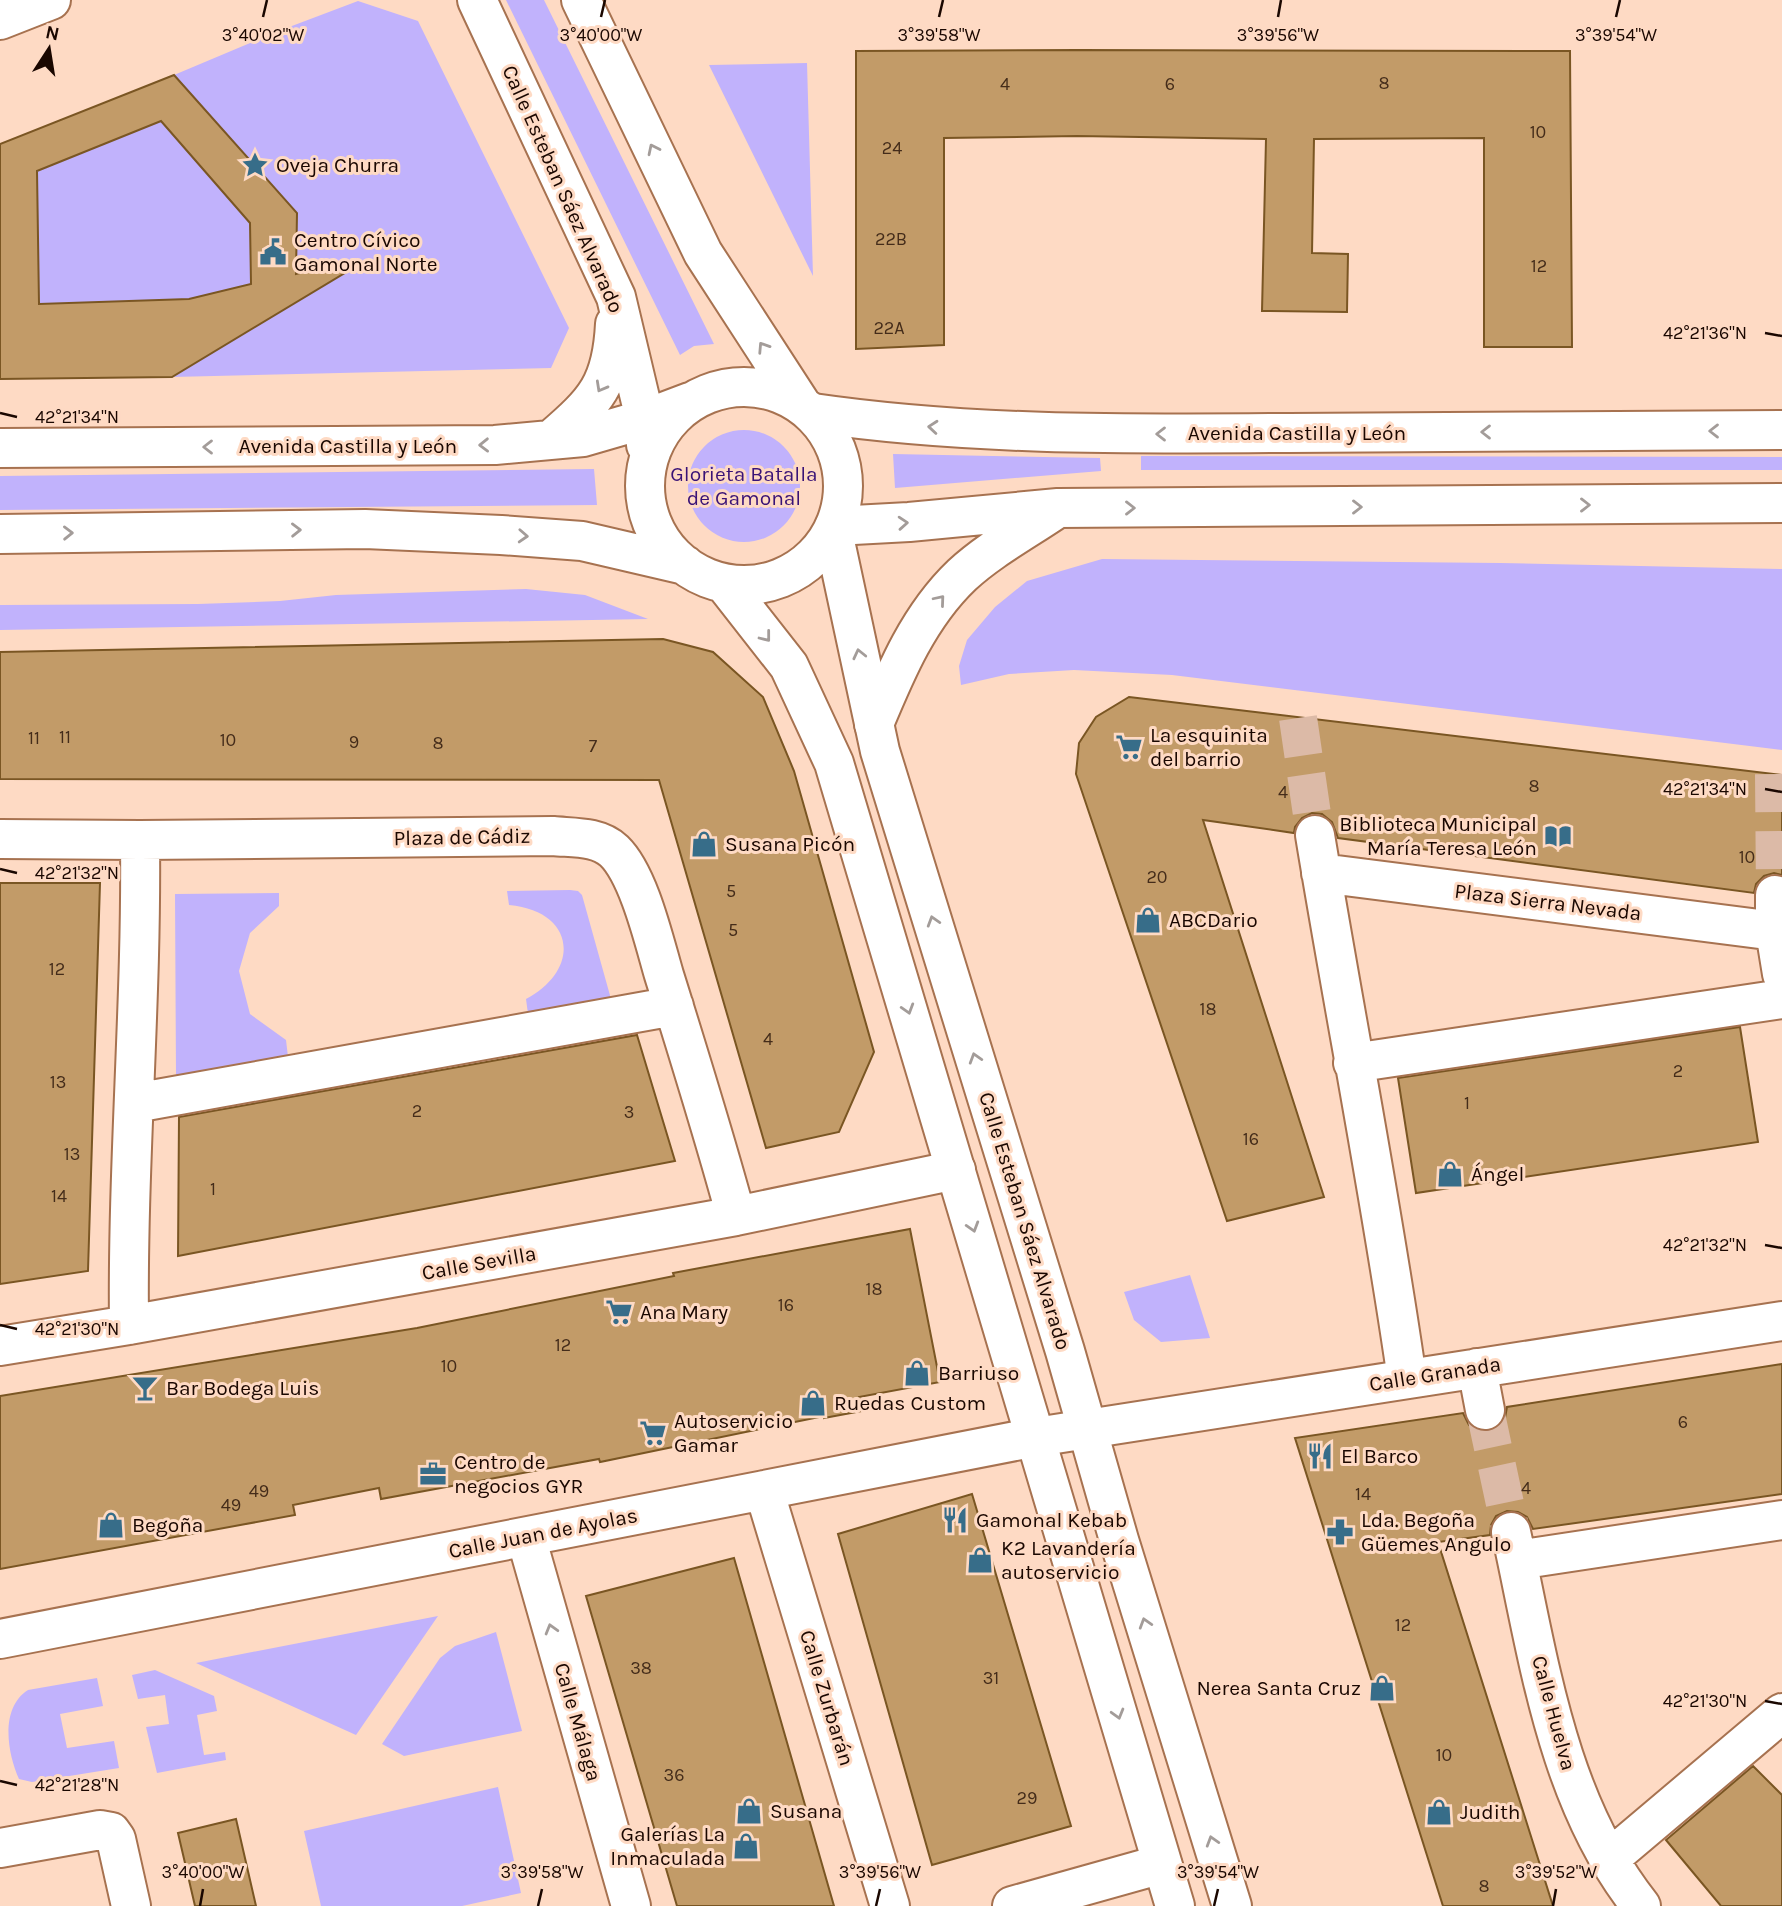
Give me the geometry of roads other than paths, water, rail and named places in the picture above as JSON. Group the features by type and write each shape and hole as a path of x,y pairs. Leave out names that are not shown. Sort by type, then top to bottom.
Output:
{"street":[{"path":"0,20 51,0"},
{"name":"Calle Esteban Sáez Alvarado","path":"477,0 616,297 645,419 646,465"},
{"path":"582,0 703,253 807,409 828,432 842,467 843,497 834,529 812,558 799,569 763,583 724,583 703,576 685,565 661,540 650,519 645,498 646,465 662,430 674,415 690,402 724,389 766,388 807,409"},
{"path":"552,439 584,412 606,380 614,342 616,297"},
{"name":"Avenida Castilla y León","path":"0,448 495,445 583,437 645,419 690,402"},
{"name":"Avenida Castilla y León","path":"807,409 871,422 959,430 1085,434 1782,430"},
{"path":"834,529 1058,508 1782,503"},
{"path":"874,724 912,640 937,603 962,575 991,552 1058,508"},
{"path":"0,534 365,529 514,536 593,543 685,565"},
{"name":"Calle Esteban Sáez Alvarado","path":"834,529 880,751 1232,1906"},
{"path":"724,583 789,666 831,754 1175,1906"},
{"path":"1315,835 1353,1063 1385,1228 1407,1378"},
{"name":"Plaza de Cádiz","path":"0,839 553,836 585,838 603,843 615,852 635,884 736,1216"},
{"path":"129,1325 140,840"},
{"name":"Plaza Sierra Nevada","path":"1321,873 1775,913 1782,974"},
{"path":"1353,1063 1782,999"},
{"path":"135,1103 674,1006"},
{"name":"Calle Sevilla","path":"0,1346 736,1216 956,1170"},
{"name":"Calle Granada","path":"1087,1428 1782,1321"},
{"path":"1477,1368 1485,1410"},
{"name":"Calle Juan de Ayolas","path":"0,1639 1087,1428"},
{"name":"Calle Zurbarán","path":"764,1490 890,1906"},
{"name":"Calle Huelva","path":"1641,1906 1608,1860 1576,1790 1555,1729 1514,1546 1782,1520"},
{"name":"Calle Málaga","path":"526,1537 631,1906"},
{"path":"1608,1860 1782,1713"},
{"path":"0,1848 100,1830 111,1832 116,1839 131,1906"},
{"path":"1012,1906 1162,1864"}],"tunnel":[{"path":"1298,718 1315,835"},
{"path":"1774,774 1775,895"},
{"path":"1485,1410 1511,1532"}],"place":[{"name":"Oveja Churra","path":"255,165"},
{"name":"Centro Cívico Gamonal Norte","path":"273,252"},
{"name":"La esquinita del barrio","path":"1129,747"},
{"name":"Biblioteca Municipal María Teresa León","path":"1558,836"},
{"name":"Susana Picón","path":"704,844"},
{"name":"ABCDario","path":"1148,920"},
{"name":"Ángel","path":"1450,1174"},
{"name":"Ana Mary","path":"619,1312"},
{"name":"Barriuso","path":"917,1373"},
{"name":"Bar Bodega Luis","path":"145,1388"},
{"name":"Ruedas Custom","path":"813,1403"},
{"name":"Autoservicio Gamar","path":"653,1433"},
{"name":"El Barco","path":"1320,1456"},
{"name":"Centro de negocios GYR","path":"433,1474"},
{"name":"Gamonal Kebab","path":"955,1520"},
{"name":"Begoña","path":"111,1525"},
{"name":"Lda. Begoña Güemes Angulo","path":"1340,1532"},
{"name":"K2 Lavandería autoservicio","path":"980,1560"},
{"name":"Nerea Santa Cruz","path":"1382,1688"},
{"name":"Susana","path":"749,1811"},
{"name":"Judith","path":"1439,1812"},
{"name":"Galerías La Inmaculada","path":"746,1846"}],"park label":[{"name":"Glorieta Batalla de Gamonal","path":"744,486"}]}
